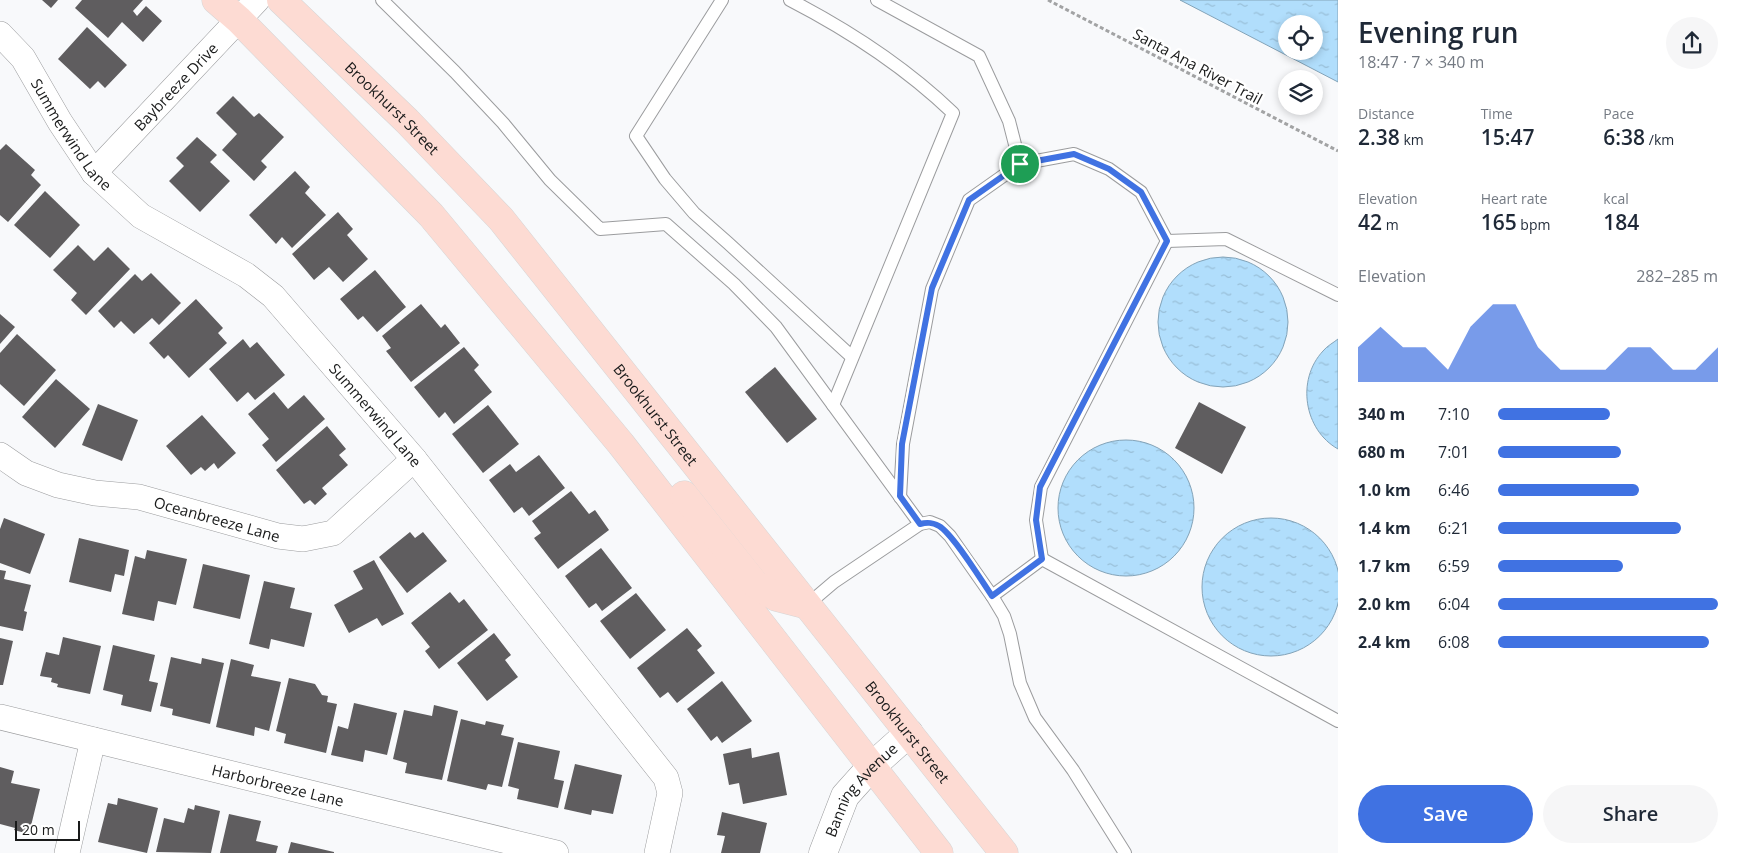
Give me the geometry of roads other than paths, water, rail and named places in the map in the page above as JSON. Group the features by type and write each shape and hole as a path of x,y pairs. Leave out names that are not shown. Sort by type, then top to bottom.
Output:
{"main road":[{"path":"216,0 248,10 432,216 621,444 939,853"},
{"name":"Brookhurst Street","path":"281,0 407,121 501,219 1004,853"},
{"path":"621,444 637,442 649,450 755,584 776,597 806,605"}],"street":[{"name":"Baybreeze Drive","path":"94,173 248,10"},
{"name":"Summerwind Lane","path":"0,34 23,58 60,122 94,173 141,216 246,275 273,296 414,459 666,778 670,794 656,853"},
{"name":"Oceanbreeze Lane","path":"1,458 26,472 58,485 95,494 139,497 278,536 302,538 333,533 414,459"},
{"name":"Harborbreeze Lane","path":"0,717 556,853"},
{"name":"Banning Avenue","path":"823,853 845,796 871,767 909,733"},
{"path":"67,853 93,740"}],"lane":[{"path":"382,0 455,72 503,123 550,180 600,229 666,224 734,284 776,327 920,524"},
{"path":"722,0 636,136 665,179 694,213 852,357"},
{"path":"790,0 831,21 895,64 928,89 952,113 833,405"},
{"path":"877,0 979,56 1009,121 1020,164"},
{"path":"900,496 902,444 932,288 969,200 1020,164 1074,154 1109,169 1141,192 1167,241"},
{"path":"1167,241 1226,239 1338,295"},
{"path":"1042,559 1036,520 1040,487 1167,241"},
{"path":"806,605 834,582 920,524 930,522 940,526 950,536 1004,616 1010,634 1020,683 1035,718 1073,770 1125,853"},
{"path":"992,596 1042,559"},
{"path":"1042,559 1338,721"}],"water":[{"path":"1180,0 1338,0 1338,82 1323,74 1323,70 1315,70 1296,60 1323,60 1323,15 1278,15 1278,51"},
{"path":"1223,257 1236,258 1248,262 1269,276 1283,297 1287,309 1287,335 1283,347 1269,368 1248,382 1236,386 1223,387 1210,386 1198,382 1177,368 1163,347 1159,335 1158,322 1159,309 1163,297 1177,276 1198,262 1210,258"},
{"path":"1338,339 1338,449 1326,441 1311,417 1307,390 1309,376 1314,363 1325,349"},
{"path":"1126,440 1152,445 1164,451 1174,460 1183,470 1189,482 1194,508 1189,534 1183,546 1174,556 1164,565 1152,571 1126,576 1100,571 1088,565 1078,556 1069,546 1063,534 1058,508 1063,482 1069,470 1078,460 1088,451 1100,445"},
{"path":"1271,518 1297,523 1320,538 1335,561 1338,574 1338,600 1335,613 1320,636 1297,651 1271,656 1245,651 1222,636 1207,613 1202,587 1207,561 1222,538 1245,523"}]}
